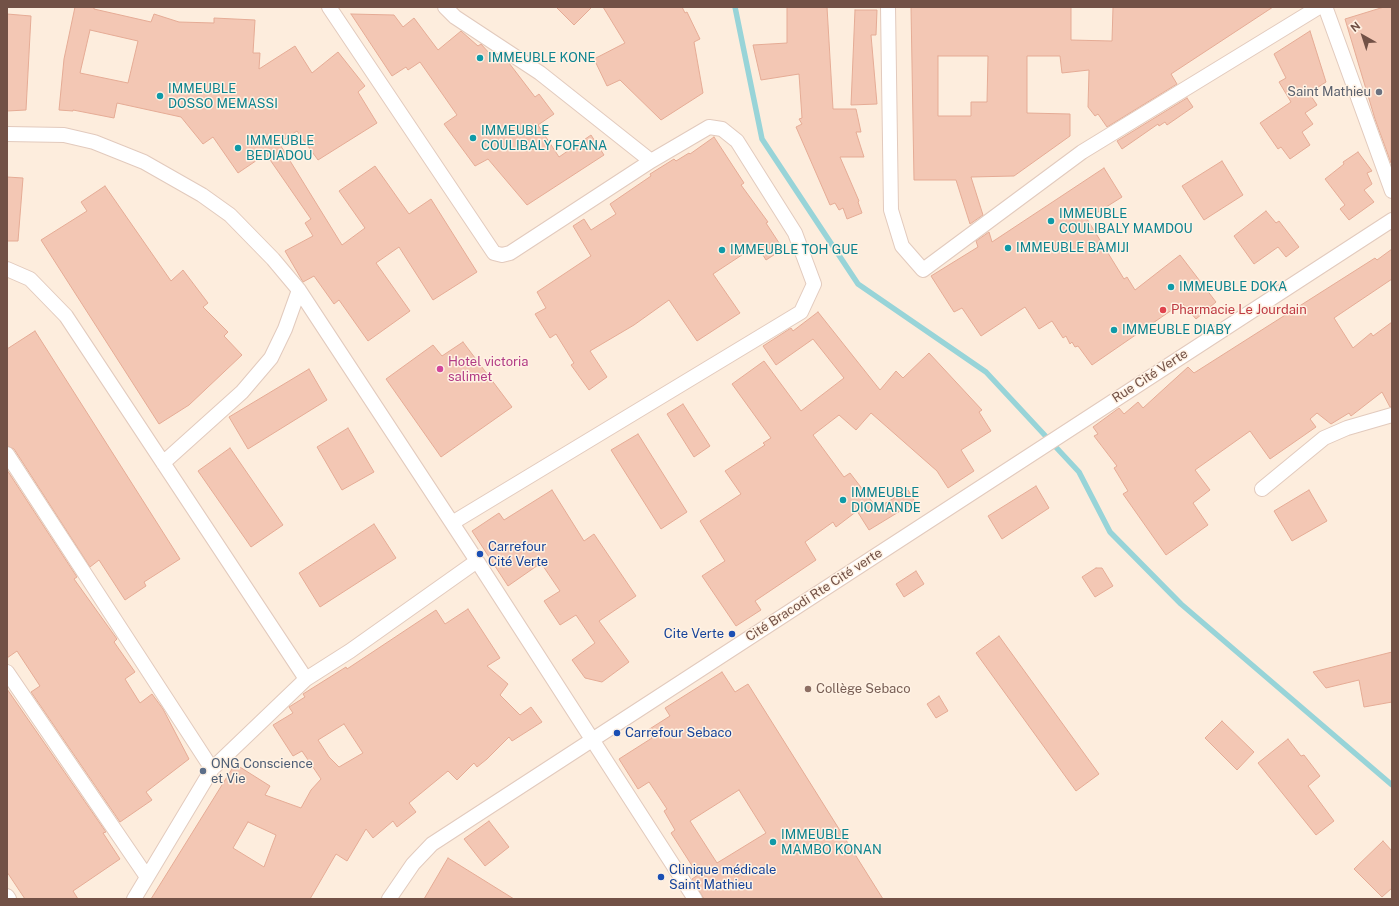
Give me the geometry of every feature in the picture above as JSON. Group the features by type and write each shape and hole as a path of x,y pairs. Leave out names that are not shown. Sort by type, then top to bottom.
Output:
{"street":[{"path":"329,7 494,253 502,255 510,253 651,161 709,127 722,129 737,141 795,232 814,284 801,312 452,523"},
{"path":"445,7 455,17 540,73 651,161"},
{"path":"888,7 891,210 902,246 924,270 1082,152 1318,7"},
{"path":"1324,7 1392,191"},
{"path":"7,134 64,135 94,142 144,162 202,194 230,214 256,240 299,290 477,561 695,899"},
{"name":"Rue Cité Verte","path":"1036,450 1392,220"},
{"path":"7,269 30,279 66,316 306,679"},
{"path":"163,463 242,392 271,358 285,329 299,290"},
{"path":"1262,489 1324,438 1347,428 1392,415"},
{"name":"Cité Bracodi Rte Cité verte","path":"389,899 413,864 432,844 1036,450"},
{"path":"7,454 212,769"},
{"path":"134,899 212,769 306,679 477,561"},
{"path":"7,672 147,877"}],"building":[{"path":"75,7 94,7 94,9 151,22 154,14 179,22 214,23 214,18 255,20 253,53 260,53 259,69 295,46 312,73 338,52 365,86 358,92 377,123 318,160 297,131 279,143 342,245 365,228 339,191 375,166 409,214 431,199 477,272 433,300 399,247 376,263 410,311 368,341 339,300 334,304 314,276 303,282 285,251 313,236 305,223 311,219 266,154 238,173 213,137 203,144 181,117 117,103 114,118 73,110 59,110 64,59","holes":["90,30 138,41 128,83 80,73"]},
{"path":"556,7 592,7 574,25"},
{"path":"603,7 682,7 685,13 687,12 700,39 694,42 703,93 661,120 620,80 607,86 594,59 625,43"},
{"path":"787,7 827,7 833,109 856,109 861,132 856,132 864,157 840,157 859,201 858,202 862,213 847,219 843,208 839,210 835,203 830,205 796,127 802,124 799,119 802,118 799,74 761,80 753,45 787,43"},
{"path":"911,7 1071,7 1071,40 1112,41 1113,7 1273,7 1171,74 1177,84 1107,127 1098,114 1095,116 1088,107 1089,70 1062,73 1060,56 1027,56 1027,113 1070,114 1070,136 1014,176 971,177 983,215 970,224 956,180 914,180","holes":["938,56 988,56 987,102 971,102 971,116 938,116"]},
{"name":"Saint Mathieu","path":"1384,7 1392,7 1391,163 1375,119 1345,19"},
{"path":"855,10 877,10 876,35 871,35 877,104 851,105"},
{"path":"7,14 31,16 26,110 7,111"},
{"path":"351,14 394,15 403,27 414,18 438,50 461,31 478,46 481,44 490,54 493,52 509,63 535,97 539,94 554,114 538,125 559,157 591,135 604,155 527,205 488,159 475,166 444,124 457,115 420,62 408,70 406,67 392,76"},
{"path":"1310,31 1326,82 1309,93 1317,105 1305,113 1313,124 1302,132 1310,145 1290,159 1281,147 1278,149 1260,123 1291,102 1279,82 1286,78 1274,54"},
{"path":"1187,98 1193,107 1167,125 1165,122 1159,126 1158,124 1122,149 1117,141"},
{"path":"714,137 744,183 741,185 768,222 766,223 783,249 766,260 757,245 713,274 740,313 697,341 669,300 634,325 590,351 607,377 589,390 571,365 574,363 556,334 550,338 535,314 546,308 537,292 591,256 573,226 584,219 591,230 616,214 610,204 651,176 650,174 674,159 676,161 689,153 690,154"},
{"path":"1358,152 1372,171 1367,173 1372,184 1364,190 1374,202 1349,220 1340,209 1345,205 1325,179 1344,164 1343,162"},
{"path":"1222,161 1243,195 1204,220 1182,186"},
{"path":"1104,168 1122,197 1087,219 1124,279 1127,277 1135,290 1180,255 1216,302 1196,319 1182,303 1092,365 1078,346 1075,347 1072,342 1070,344 1066,336 1063,338 1052,321 1039,329 1025,307 981,336 962,308 954,312 931,276 978,247 976,241 989,232 992,242"},
{"path":"7,177 23,178 18,241 7,241"},
{"path":"105,186 171,281 183,270 208,303 203,307 228,332 224,336 242,355 189,405 159,424 41,240 87,211 81,202"},
{"path":"1266,211 1276,223 1279,221 1299,247 1286,257 1278,247 1254,264 1234,236"},
{"path":"1392,249 1392,279 1334,318 1353,348 1371,333 1373,336 1392,322 1392,407 1390,407 1382,392 1351,416 1349,413 1331,424 1317,413 1310,419 1316,427 1270,459 1250,431 1195,470 1210,490 1193,503 1208,525 1166,555 1123,494 1128,491 1114,468 1117,466 1094,436 1098,434 1093,427 1119,408 1124,414 1138,402 1143,408 1188,367 1194,373 1375,258 1377,260"},
{"path":"818,312 880,390 896,371 903,378 929,353 982,410 979,412 991,431 961,450 974,471 948,488 937,471 871,413 856,430 839,415 813,435 844,477 850,473 877,508 908,490 915,502 869,530 857,511 836,527 833,522 805,542 816,560 755,601 761,610 736,626 702,576 725,561 700,521 741,494 725,471 765,445 763,443 771,438 732,384 764,361 801,411 844,378 813,339 776,365 763,346 791,328 793,331"},
{"path":"35,331 180,559 144,582 146,586 125,600 99,560 90,567 14,449 7,446 7,349"},
{"path":"463,342 512,407 441,457 386,379 433,345 442,356"},
{"path":"309,369 327,400 248,449 229,417"},
{"path":"683,404 710,446 694,457 667,414"},
{"path":"348,428 374,472 342,490 317,447"},
{"path":"638,434 687,512 661,529 611,450"},
{"path":"230,448 283,525 251,547 198,471"},
{"path":"7,470 77,577 74,579 117,639 114,642 135,672 125,679 140,703 152,694 163,709 189,759 146,792 152,800 120,822 31,692 40,686 17,651 7,658"},
{"path":"1036,486 1049,508 1002,539 988,516"},
{"path":"552,490 584,541 594,534 636,596 599,621 629,662 602,682 585,678 572,660 595,643 576,615 560,625 544,601 560,591 541,563 508,586 472,531 499,513 504,520"},
{"path":"1309,490 1327,521 1292,541 1274,511"},
{"path":"374,524 396,558 320,607 299,573"},
{"path":"1096,568 1102,568 1113,586 1095,597 1082,577"},
{"path":"916,571 924,584 904,597 896,584"},
{"path":"468,609 500,658 487,666 508,684 500,695 520,715 531,707 542,722 512,741 509,737 487,759 477,767 474,763 457,780 448,771 409,803 416,812 397,827 393,821 373,838 366,829 347,861 336,854 310,899 151,899 235,764 270,786 265,795 301,808 311,790 321,779 302,751 293,756 273,725 293,713 289,707 305,697 303,694 346,667 347,669 436,610 445,624","holes":["344,724 363,753 339,767 329,757 318,740","248,822 276,835 264,867 233,848"]},
{"path":"999,636 1099,774 1076,791 976,653"},
{"path":"1392,652 1392,702 1364,707 1359,680 1326,688 1313,672"},
{"path":"722,672 735,692 748,684 883,899 704,899 692,879 698,875 671,833 675,830 664,811 667,809 649,782 638,789 619,759 652,738 648,730 670,716 665,708","holes":["739,790 766,833 717,863 690,821"]},
{"path":"7,689 106,832 103,833 120,859 73,891 78,899 25,899 7,872"},
{"path":"939,696 948,711 936,718 927,704"},
{"path":"1222,721 1254,752 1237,770 1205,738"},
{"path":"1288,739 1301,756 1304,755 1320,776 1308,786 1334,821 1316,835 1258,763"},
{"path":"489,821 509,847 485,866 464,839"},
{"path":"1383,841 1392,851 1392,888 1382,897 1354,869"},
{"path":"448,858 514,899 424,899"}],"waterway":[{"path":"735,7 762,139 858,284 986,372 1079,472 1110,532 1181,604 1392,785"}],"place":[{"name":"IMMEUBLE KONE","path":"480,58"},
{"name":"Saint Mathieu","path":"1379,92"},
{"name":"IMMEUBLE DOSSO MEMASSI","path":"160,96"},
{"name":"IMMEUBLE COULIBALY FOFANA","path":"473,138"},
{"name":"IMMEUBLE BEDIADOU","path":"238,148"},
{"name":"IMMEUBLE COULIBALY MAMDOU","path":"1051,221"},
{"name":"IMMEUBLE BAMIJI","path":"1008,248"},
{"name":"IMMEUBLE TOH GUE","path":"722,250"},
{"name":"IMMEUBLE DOKA","path":"1171,287"},
{"name":"Pharmacie Le Jourdain","path":"1163,310"},
{"name":"IMMEUBLE DIABY","path":"1114,330"},
{"name":"Hotel victoria salimet","path":"440,369"},
{"name":"IMMEUBLE DIOMANDE","path":"843,500"},
{"name":"Carrefour Cité Verte","path":"480,554"},
{"name":"Cite Verte","path":"732,634"},
{"name":"Collège Sebaco","path":"808,689"},
{"name":"Carrefour Sebaco","path":"617,733"},
{"name":"ONG Conscience et Vie","path":"203,771"},
{"name":"IMMEUBLE MAMBO KONAN","path":"773,842"},
{"name":"Clinique médicale Saint Mathieu","path":"661,877"}]}
